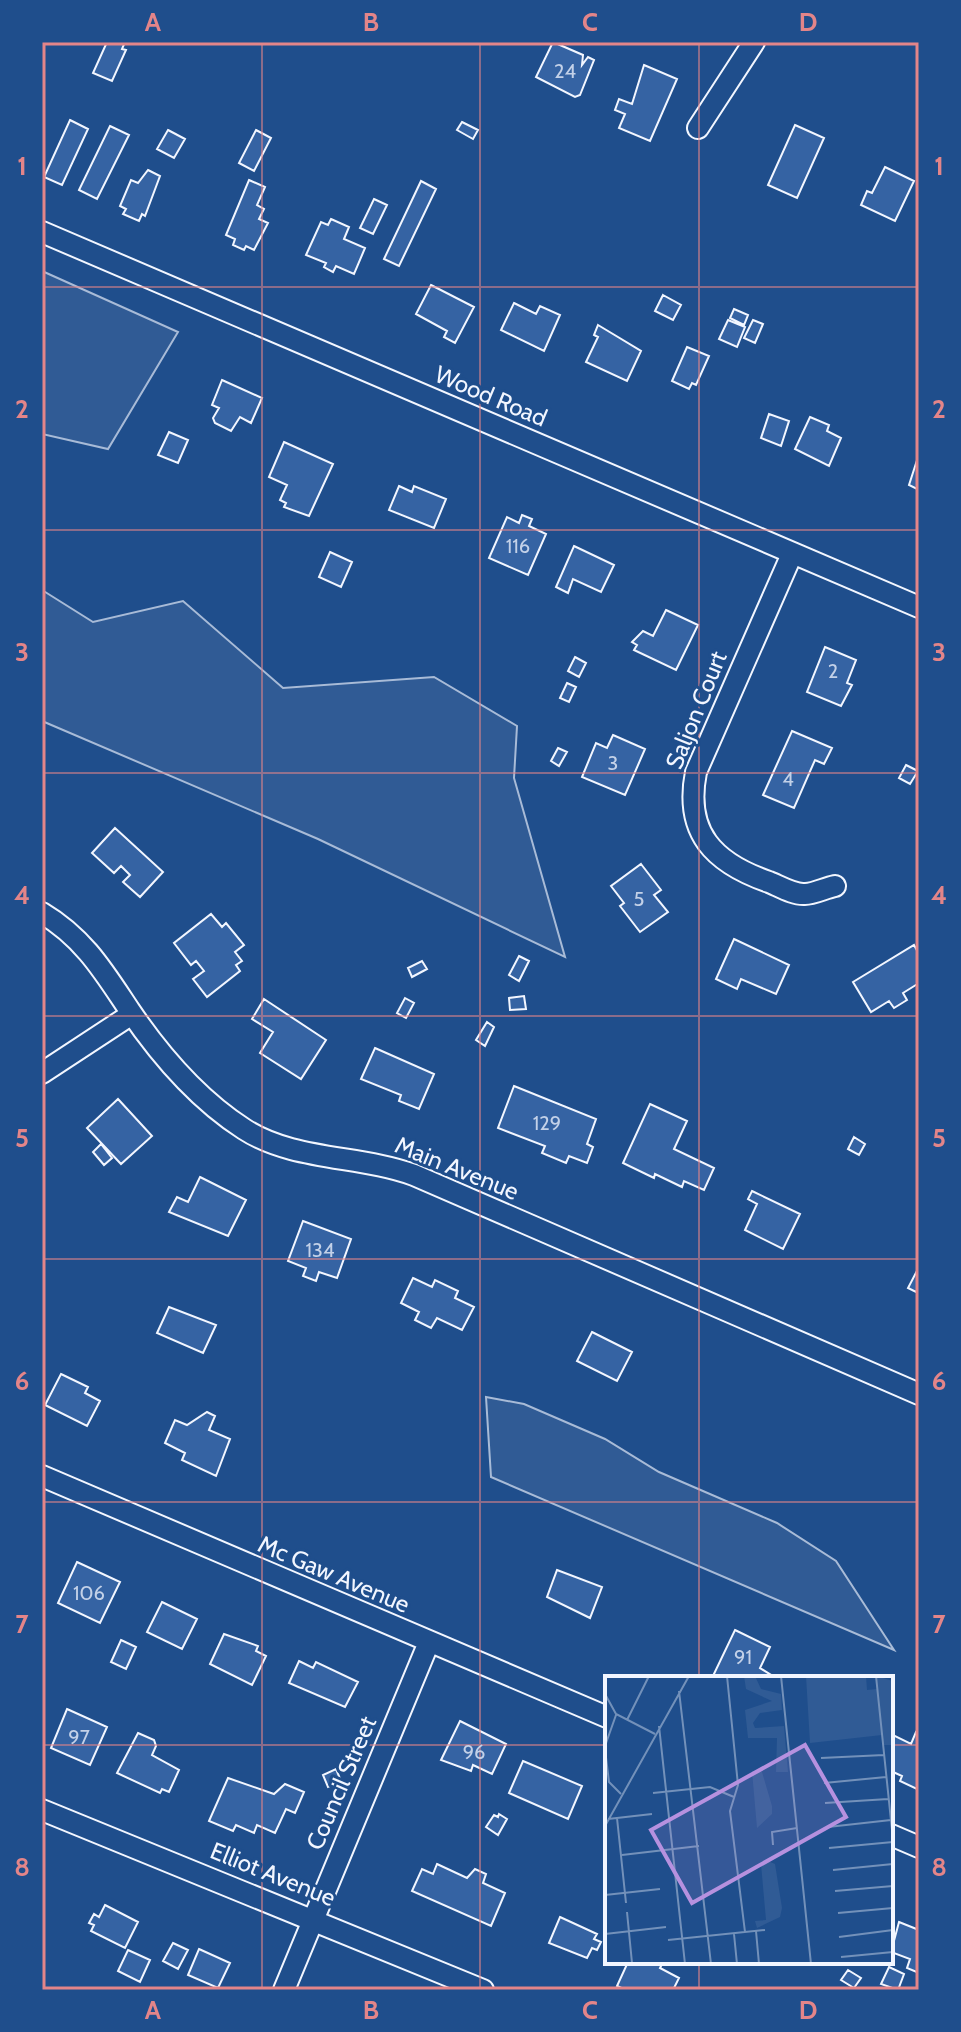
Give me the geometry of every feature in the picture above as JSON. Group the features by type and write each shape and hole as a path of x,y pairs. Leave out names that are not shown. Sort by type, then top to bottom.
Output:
{"street":[{"path":"698,128 754,42"},
{"name":"Wood Road","path":"42,232 919,607"},
{"name":"Saljon Court","path":"792,554 696,772 692,789 695,822 704,842 742,873 803,895 835,886"},
{"name":"Main Avenue","path":"42,913 65,927 95,957 132,1014 197,1090 246,1131 283,1146 371,1161 414,1175 919,1394"},
{"path":"42,1073 132,1014"},
{"name":"Mc Gaw Avenue","path":"42,1476 605,1716"},
{"name":"Council Street","path":"284,1990 429,1642"},
{"name":"Elliot Avenue","path":"42,1810 313,1918 483,1990"},
{"path":"893,1836 919,1847"}],"shaded area":[{"path":"42,271 178,332 108,449 42,434"},
{"path":"42,590 93,622 183,601 283,688 434,677 517,726 514,778 565,957 318,839 42,721"},
{"path":"486,1397 524,1404 605,1439 659,1472 777,1523 836,1561 894,1650 491,1477"}],"building":[{"path":"107,42 125,42 122,49 126,50 112,81 93,73"},
{"path":"553,42 583,55 582,65 588,57 594,60 580,95 575,97 536,77"},
{"path":"644,65 677,79 650,141 619,128 625,114 615,110 619,99 632,104"},
{"path":"70,120 88,129 62,185 44,177"},
{"path":"462,122 478,130 473,139 457,130"},
{"path":"795,125 824,138 797,198 768,185"},
{"path":"110,126 129,135 97,199 79,190"},
{"path":"168,130 185,139 174,158 157,149"},
{"path":"256,130 271,138 254,171 239,163"},
{"path":"885,167 914,181 895,221 861,205 867,191 872,193"},
{"path":"148,170 160,176 145,216 142,214 139,221 123,214 126,209 120,206 131,180 138,183"},
{"path":"249,180 265,187 257,205 264,209 259,219 268,223 254,250 246,246 244,250 233,245 235,239 226,235"},
{"path":"421,181 436,189 399,266 384,259"},
{"path":"374,199 387,205 373,234 360,228"},
{"path":"331,219 349,227 344,239 365,248 354,274 336,266 333,272 324,267 326,263 306,255 321,222 328,225"},
{"path":"431,285 474,307 455,343 444,337 447,331 416,314"},
{"path":"663,295 681,305 673,320 655,311"},
{"path":"514,303 536,314 540,306 560,315 544,351 501,330"},
{"path":"734,309 748,315 744,325 730,318"},
{"path":"728,320 745,327 737,347 719,339"},
{"path":"753,320 763,324 755,343 744,338"},
{"path":"598,325 641,351 627,381 586,362 598,337 594,335"},
{"path":"687,347 709,356 696,385 692,383 689,389 672,381"},
{"path":"222,380 262,398 251,423 240,417 231,431 215,423 213,418 219,408 212,405"},
{"path":"769,414 789,421 781,446 761,438"},
{"path":"810,417 829,425 827,431 841,438 829,466 795,449"},
{"path":"169,432 188,440 178,463 158,455"},
{"path":"284,442 333,464 309,516 284,507 286,503 280,500 287,485 269,477"},
{"path":"919,454 919,490 909,485"},
{"path":"399,486 412,492 414,486 446,499 434,528 389,510"},
{"path":"522,515 532,519 529,526 546,534 528,575 489,558 507,517 519,523"},
{"path":"574,546 614,565 601,592 573,579 568,593 556,587"},
{"path":"330,552 352,562 341,587 319,577"},
{"path":"666,610 698,625 676,670 634,650 637,645 632,642 643,631 653,636"},
{"path":"825,647 856,660 847,683 852,685 841,706 807,692"},
{"path":"575,657 586,663 579,677 568,671"},
{"path":"567,683 576,687 569,702 560,698"},
{"path":"792,731 832,748 824,764 815,760 794,808 763,795"},
{"path":"613,735 645,749 625,795 582,777 596,743 607,748"},
{"path":"558,748 567,752 559,766 551,761"},
{"path":"906,765 918,771 910,784 899,778"},
{"path":"115,828 163,872 140,897 123,882 130,875 121,866 114,873 92,853"},
{"path":"641,864 661,890 654,895 668,912 640,932 620,906 624,903 611,886"},
{"path":"211,914 222,927 226,923 244,945 235,952 242,961 236,965 240,971 207,997 193,979 204,971 196,961 191,965 174,943"},
{"path":"734,939 789,965 776,994 741,979 737,989 716,979"},
{"path":"914,945 919,954 919,983 903,993 907,1000 894,1008 889,1001 871,1012 853,982"},
{"path":"519,956 529,961 519,981 509,975"},
{"path":"422,961 427,969 412,977 408,968"},
{"path":"524,996 526,1009 510,1010 509,998"},
{"path":"405,998 414,1003 406,1018 397,1013"},
{"path":"264,999 326,1040 301,1079 260,1053 273,1032 252,1019"},
{"path":"487,1022 494,1027 485,1046 476,1040"},
{"path":"375,1048 434,1074 419,1109 399,1101 401,1095 361,1079"},
{"path":"514,1086 596,1119 587,1144 593,1147 587,1163 569,1156 566,1163 542,1153 545,1146 498,1128"},
{"path":"118,1099 152,1136 121,1164 87,1128"},
{"path":"650,1104 687,1121 674,1149 714,1168 704,1190 684,1181 682,1187 655,1174 654,1178 623,1163"},
{"path":"854,1137 865,1144 859,1155 848,1149"},
{"path":"101,1144 112,1158 104,1165 93,1152"},
{"path":"200,1177 246,1200 228,1236 169,1212 177,1197 188,1202"},
{"path":"752,1191 800,1214 783,1249 745,1230 757,1204 748,1199"},
{"path":"303,1221 351,1239 337,1278 319,1272 316,1281 303,1276 306,1268 288,1261"},
{"path":"919,1267 919,1287 916,1292 908,1288"},
{"path":"413,1278 432,1287 435,1280 458,1291 455,1298 474,1307 462,1330 437,1318 431,1328 415,1320 419,1312 401,1303"},
{"path":"169,1307 216,1325 203,1353 157,1333"},
{"path":"592,1332 632,1352 617,1381 577,1361"},
{"path":"61,1374 88,1387 85,1393 100,1401 87,1426 45,1405"},
{"path":"207,1412 215,1416 209,1430 230,1439 216,1476 182,1460 185,1453 165,1443 175,1420 187,1425"},
{"path":"77,1562 120,1582 100,1623 58,1603"},
{"path":"557,1570 602,1587 590,1618 547,1597"},
{"path":"162,1602 197,1619 182,1649 147,1632"},
{"path":"735,1630 770,1647 760,1668 773,1676 713,1676"},
{"path":"224,1634 258,1646 256,1651 266,1656 252,1685 210,1664"},
{"path":"121,1640 136,1647 126,1669 111,1662"},
{"path":"299,1661 313,1668 316,1662 358,1682 345,1707 289,1683"},
{"path":"67,1709 107,1727 90,1765 51,1748"},
{"path":"460,1721 506,1744 492,1774 473,1765 471,1771 441,1760"},
{"path":"916,1732 919,1734 919,1790 900,1781 902,1776 893,1772 893,1735 911,1744"},
{"path":"138,1733 154,1740 156,1746 152,1755 179,1770 169,1792 162,1789 160,1793 117,1773"},
{"path":"523,1761 582,1786 568,1819 509,1793"},
{"path":"336,1769 341,1781 328,1787 323,1775"},
{"path":"228,1778 274,1794 285,1784 304,1792 295,1813 286,1809 275,1833 257,1825 254,1833 236,1825 233,1831 209,1821"},
{"path":"499,1814 507,1819 498,1835 486,1827 494,1815 498,1817"},
{"path":"437,1864 467,1878 475,1869 486,1874 483,1883 505,1893 491,1926 412,1891 422,1869 433,1874"},
{"path":"105,1905 138,1922 125,1948 91,1931 94,1925 89,1923 94,1914 99,1917"},
{"path":"560,1917 597,1934 594,1939 601,1942 597,1950 592,1948 587,1958 549,1943"},
{"path":"899,1922 919,1930 919,1973 907,1968 910,1959 893,1953"},
{"path":"173,1943 188,1950 178,1969 163,1961"},
{"path":"199,1949 230,1963 218,1988 188,1975"},
{"path":"128,1950 150,1960 140,1982 118,1971"},
{"path":"627,1964 662,1964 660,1968 679,1978 673,1990 626,1990 617,1986"},
{"path":"889,1967 904,1974 898,1990 881,1984"},
{"path":"848,1970 861,1978 854,1988 841,1980"}]}
